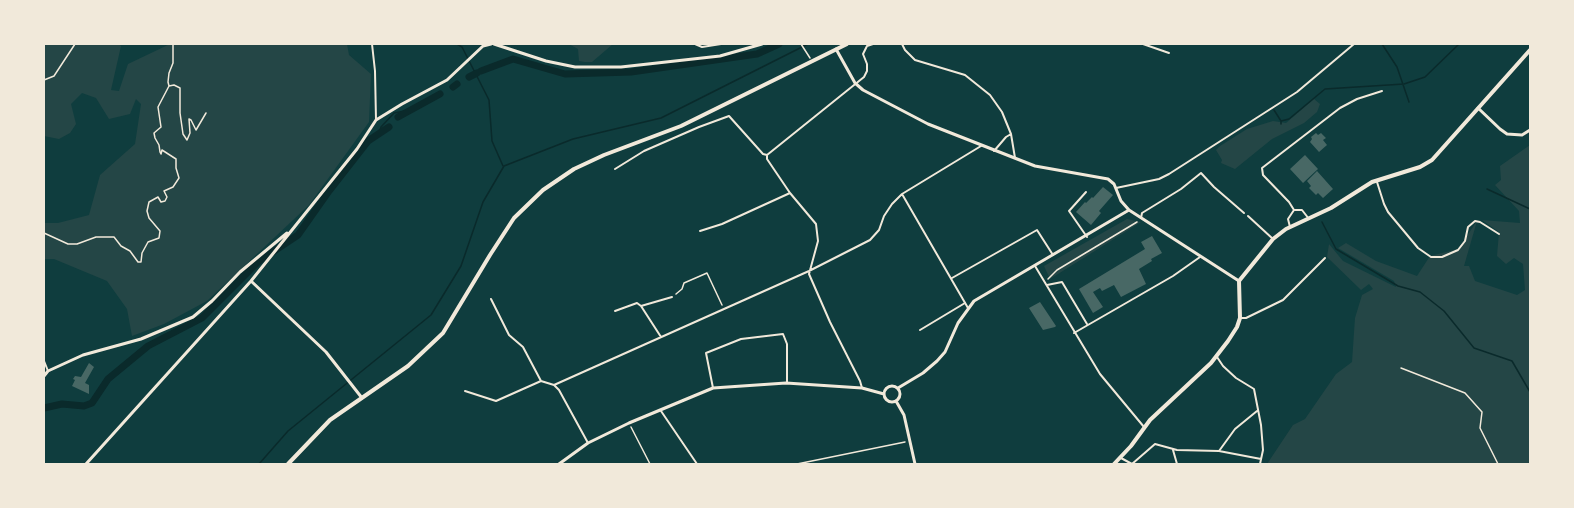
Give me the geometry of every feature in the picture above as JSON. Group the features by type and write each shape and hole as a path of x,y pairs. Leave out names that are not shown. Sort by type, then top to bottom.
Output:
{"main road":[{"path":"288,465 330,420 408,366 443,333 514,219 543,190 574,169 681,126 847,44"},
{"path":"1114,465 1144,428 1217,357 1237,327 1240,318 1239,281 1273,239 1290,227 1331,208 1377,180 1420,167 1432,160 1530,50"}],"street":[{"path":"372,44 376,120"},
{"path":"86,465 251,281 357,149 376,120 447,80 483,46 492,44 546,61 575,67 621,67 720,56 762,44"},
{"path":"695,44 702,47 721,44"},
{"path":"767,155 864,77 867,71 863,54 867,46 873,44"},
{"path":"902,44 915,60 965,75 990,95 1002,112 1011,134 1015,158"},
{"path":"1143,44 1169,53"},
{"path":"1116,188 1159,179 1169,174 1297,92 1354,44"},
{"path":"836,49 855,83 863,90 928,124 1035,166 1108,179 1114,184 1121,201 1129,210 1239,281"},
{"path":"1294,210 1290,202 1263,175 1262,168 1340,108 1357,99 1382,91"},
{"path":"1478,108 1507,134 1522,135 1530,130"},
{"path":"615,169 644,151 729,116 767,155 767,159 790,194 812,218 818,230 818,241 809,271 814,287 862,388"},
{"path":"994,151 1011,134"},
{"path":"554,386 809,271 870,240 879,230 892,204 902,194 981,146"},
{"path":"1141,218 1142,213 1181,189 1201,173 1244,213"},
{"path":"1377,180 1388,212 1418,248 1431,257 1442,257 1458,250 1465,241 1468,227 1475,221 1499,234"},
{"path":"1086,192 1069,211 1087,237"},
{"path":"700,231 722,224 790,194"},
{"path":"902,194 968,308"},
{"path":"898,388 938,361 968,308 985,294 1087,237 1129,210"},
{"path":"1294,210 1302,210 1309,219"},
{"path":"1290,227 1288,219 1294,210"},
{"path":"1248,216 1273,239"},
{"path":"44,376 48,371 83,355 166,329 193,317 212,302 240,272 295,226"},
{"path":"952,278 1037,230 1053,255"},
{"path":"1074,333 1173,276 1200,257"},
{"path":"1240,318 1246,318 1283,300 1325,258"},
{"path":"968,264 969,268"},
{"path":"1035,266 1100,374 1144,428"},
{"path":"251,281 336,364 362,398"},
{"path":"1046,283 1062,282 1087,324"},
{"path":"641,306 672,297"},
{"path":"491,299 509,335 523,347 541,381 560,390 588,443"},
{"path":"615,311 637,303 661,337"},
{"path":"920,330 965,303"},
{"path":"713,388 706,353 741,339 783,334 788,344 786,383"},
{"path":"1217,357 1236,378 1254,389 1261,424 1263,450 1260,465"},
{"path":"44,361 48,371"},
{"path":"465,391 496,401 541,381"},
{"path":"559,465 588,443 713,388 786,383 862,388 884,394 888,401 896,401"},
{"path":"884,394 887,387 893,385 898,388 901,395 896,401"},
{"path":"896,401 904,415 915,465"},
{"path":"661,411 697,465"},
{"path":"1219,452 1235,429 1257,411"},
{"path":"1121,458 1132,465 1155,444 1175,449 1219,452 1261,459"},
{"path":"1175,449 1177,465"},
{"path":"1136,461 1138,465"}],"path":[{"path":"44,80 54,76 75,44"},
{"path":"44,233 68,244 77,244 96,237 114,237 121,246 130,251 138,262 141,262 142,253 148,242 159,238 160,231 149,218 147,211 149,202 158,196 161,202 165,201 167,197 164,191 173,187 179,178 176,159 162,150 161,154 154,133 161,127 158,107 169,86 168,74 173,63 172,44"},
{"path":"801,44 813,61"},
{"path":"169,86 174,85 180,88 180,113 183,134 187,140 190,133 189,119 196,130 206,113"},
{"path":"1046,283 1057,270 1141,218"},
{"path":"672,297 682,289 684,283 707,273 724,309"},
{"path":"1401,368 1465,393 1482,412 1480,428 1498,465"},
{"path":"629,423 650,465"},
{"path":"797,465 911,441"}],"shaded area":[{"path":"44,44 118,44 121,46 111,90 119,91 128,64 170,44 347,44 349,55 371,74 369,122 309,205 207,301 164,324 132,336 127,309 107,281 54,259 44,259 44,223 58,223 89,215 100,175 135,144 141,104 136,99 130,114 109,119 96,98 82,93 71,104 76,124 70,133 59,139 44,136"},
{"path":"569,44 613,44 592,62 585,62 579,61 578,49"},
{"path":"1314,99 1320,104 1317,112 1304,123 1272,139 1235,169 1221,163 1222,160 1216,150 1220,146 1247,129 1273,121 1286,123"},
{"path":"1530,145 1530,464 1267,464 1293,425 1305,419 1336,374 1352,362 1355,318 1362,295 1373,289 1369,284 1361,290 1327,257 1329,244 1343,261 1396,287 1394,281 1338,248 1346,243 1376,261 1417,276 1430,256 1458,249 1477,221 1464,266 1469,266 1475,281 1517,295 1525,290 1523,264 1514,258 1506,264 1497,256 1499,232 1482,220 1520,223 1519,211 1495,185 1501,180 1500,166"},
{"path":"1127,219 1141,222 1050,279 1044,266"}],"building":[{"path":"1316,133 1318,135 1321,133 1326,138 1323,140 1327,145 1319,152 1310,142 1311,137"},
{"path":"1305,155 1318,169 1303,183 1290,169"},
{"path":"1317,171 1333,189 1323,198 1309,188 1311,186 1307,181"},
{"path":"1103,187 1113,195 1099,211 1101,213 1091,225 1076,212"},
{"path":"1152,236 1162,253 1139,269 1146,284 1121,297 1114,285 1102,291 1100,288 1093,292 1103,307 1093,313 1079,289 1145,249 1141,242"},
{"path":"1040,302 1055,327 1043,330 1029,308"},
{"path":"89,363 94,367 85,383 89,385 89,394 72,386 75,376 81,377"}],"waterway":[{"path":"457,44 462,47 489,100 492,141 503,166"},
{"path":"481,71 513,59 565,74 631,72 757,54 779,44"},
{"path":"259,464 288,431 431,315 461,266 483,202 504,166 573,139 661,118 808,44"},
{"path":"1382,44 1397,67 1409,102"},
{"path":"1281,121 1289,119 1325,89 1404,84 1425,77 1459,44"},
{"path":"469,77 477,73"},
{"path":"453,87 457,84"},
{"path":"398,117 440,94"},
{"path":"379,134 381,127 394,113 411,110"},
{"path":"1274,110 1281,124"},
{"path":"44,408 62,404 84,406 92,403 108,379 148,346 202,318 259,261 298,235 368,141 389,127"},
{"path":"1487,189 1530,209"},
{"path":"1322,222 1336,249 1398,286 1420,292 1444,311 1474,348 1512,361 1530,392"}]}
